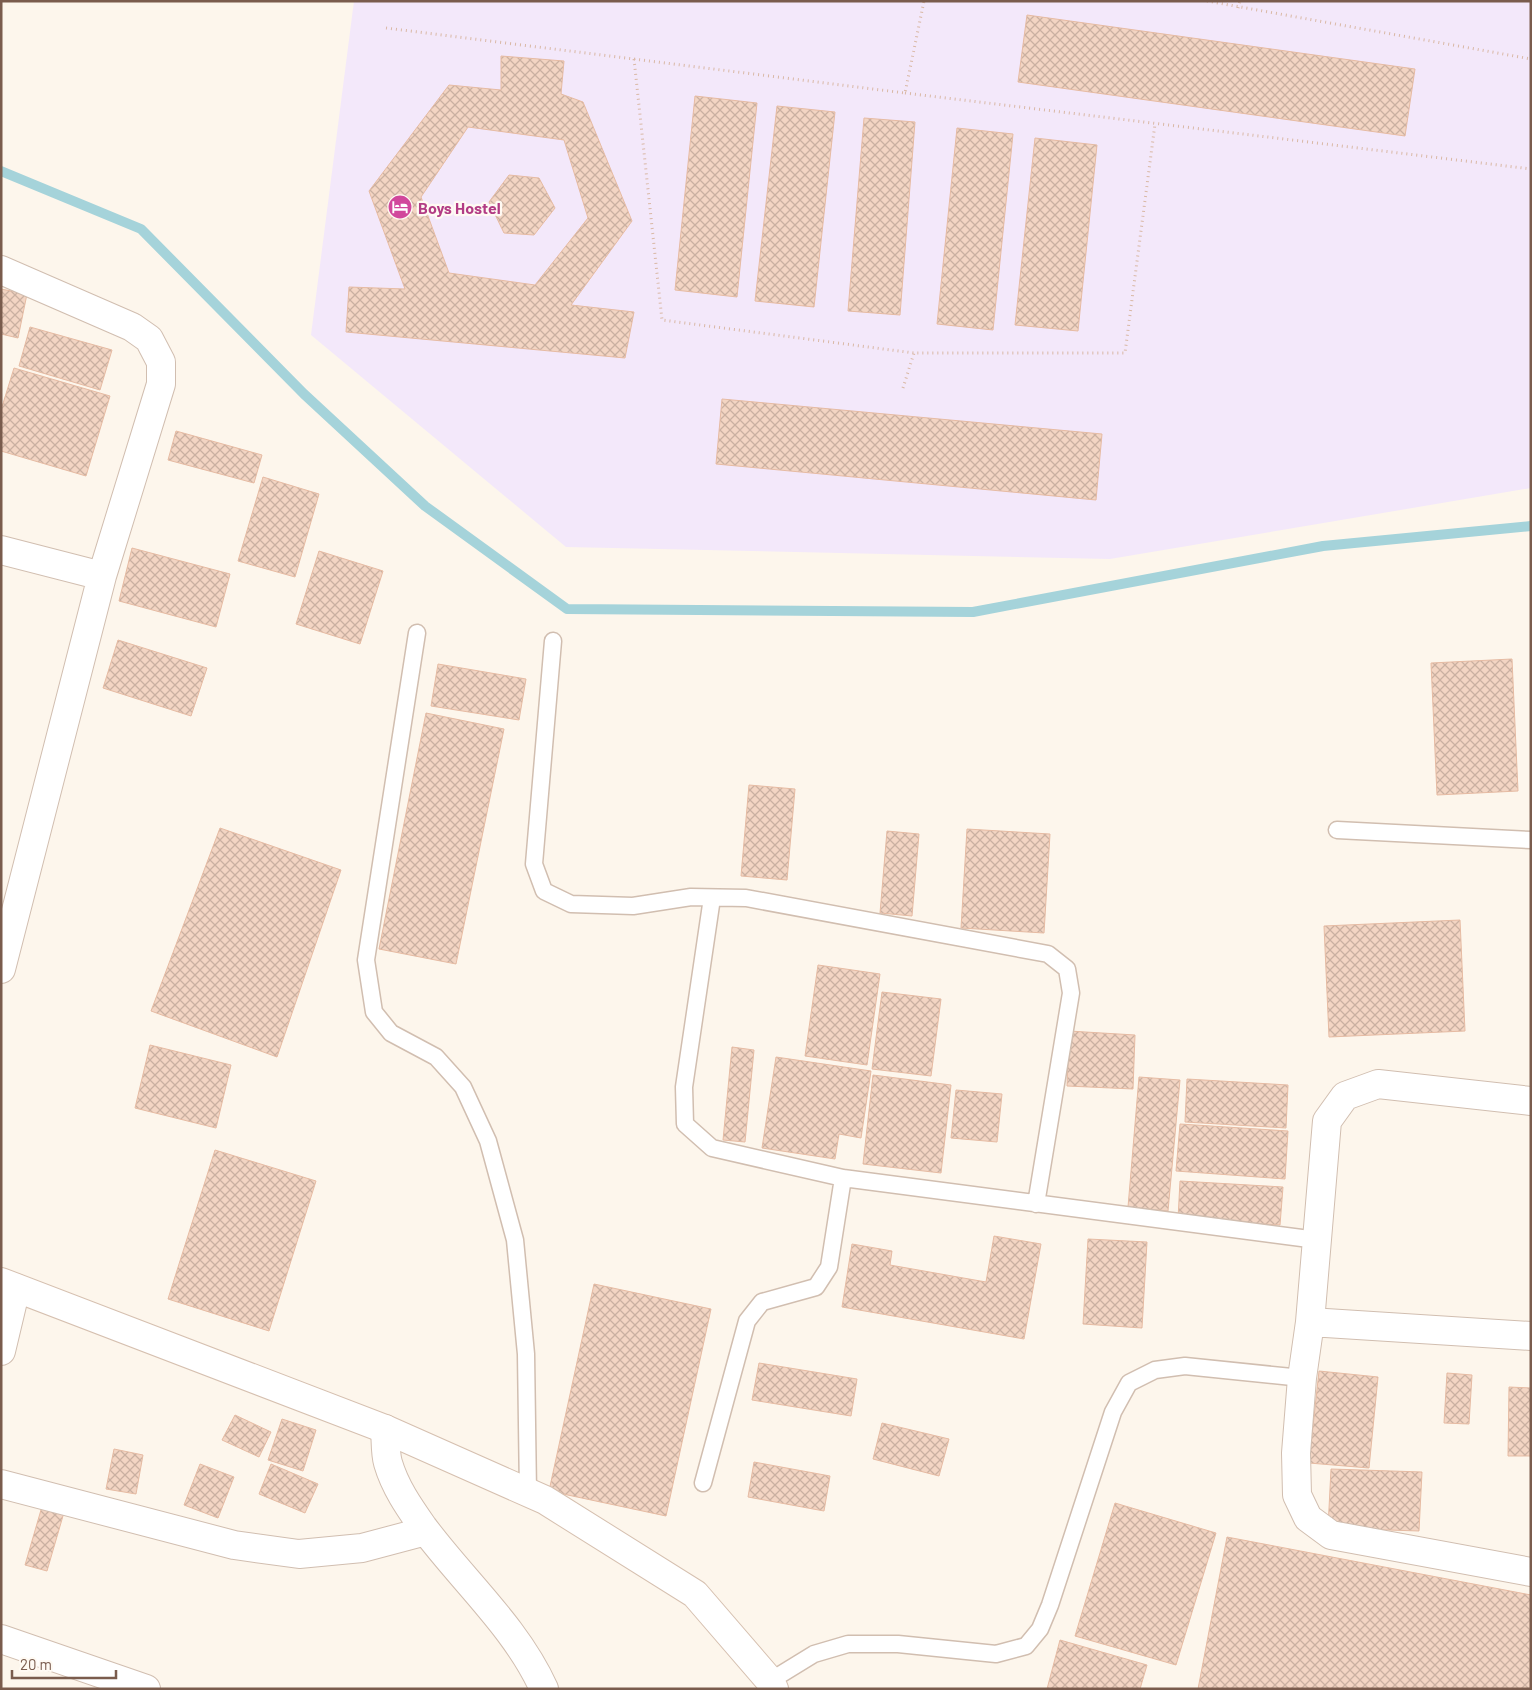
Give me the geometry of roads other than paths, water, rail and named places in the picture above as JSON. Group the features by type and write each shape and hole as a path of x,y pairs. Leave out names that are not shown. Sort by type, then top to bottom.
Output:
{"street":[{"path":"1,270 132,327 148,339 161,362 161,384 102,576 1,969"},
{"path":"1,550 102,576"},
{"path":"1531,1101 1378,1084 1345,1096 1327,1120 1310,1322 1302,1378 1296,1453 1297,1495 1308,1518 1331,1535 1531,1572"},
{"path":"1,1351 9,1285 385,1429 545,1500 696,1594 772,1685"},
{"path":"1310,1322 1531,1336"},
{"path":"385,1429 388,1463 404,1500 426,1530 504,1625 537,1673 544,1689"},
{"path":"1,1484 234,1545 299,1554 362,1548 426,1530"},
{"path":"1,1639 146,1689"}],"lane":[{"path":"417,634 366,960 369,988 374,1012 391,1033 436,1057 463,1087 488,1140 515,1240 526,1354 528,1493"},
{"path":"553,641 534,864 544,891 571,904 633,906 691,897 746,898 1048,954 1067,969 1071,993 1036,1204"},
{"path":"1337,830 1531,840"},
{"path":"712,898 684,1087 685,1124 712,1148 843,1178 1317,1240"},
{"path":"703,1483 747,1321 762,1302 816,1287 829,1267 843,1178"},
{"path":"772,1685 814,1654 848,1644 898,1644 996,1654 1026,1646 1040,1629 1050,1605 1112,1412 1129,1383 1155,1370 1185,1366 1302,1378"}],"waterway":[{"path":"1,171 141,229 304,394 425,506 567,609 973,612 1323,546 1531,526"}],"place":[{"name":"Boys Hostel","path":"400,207"}]}
